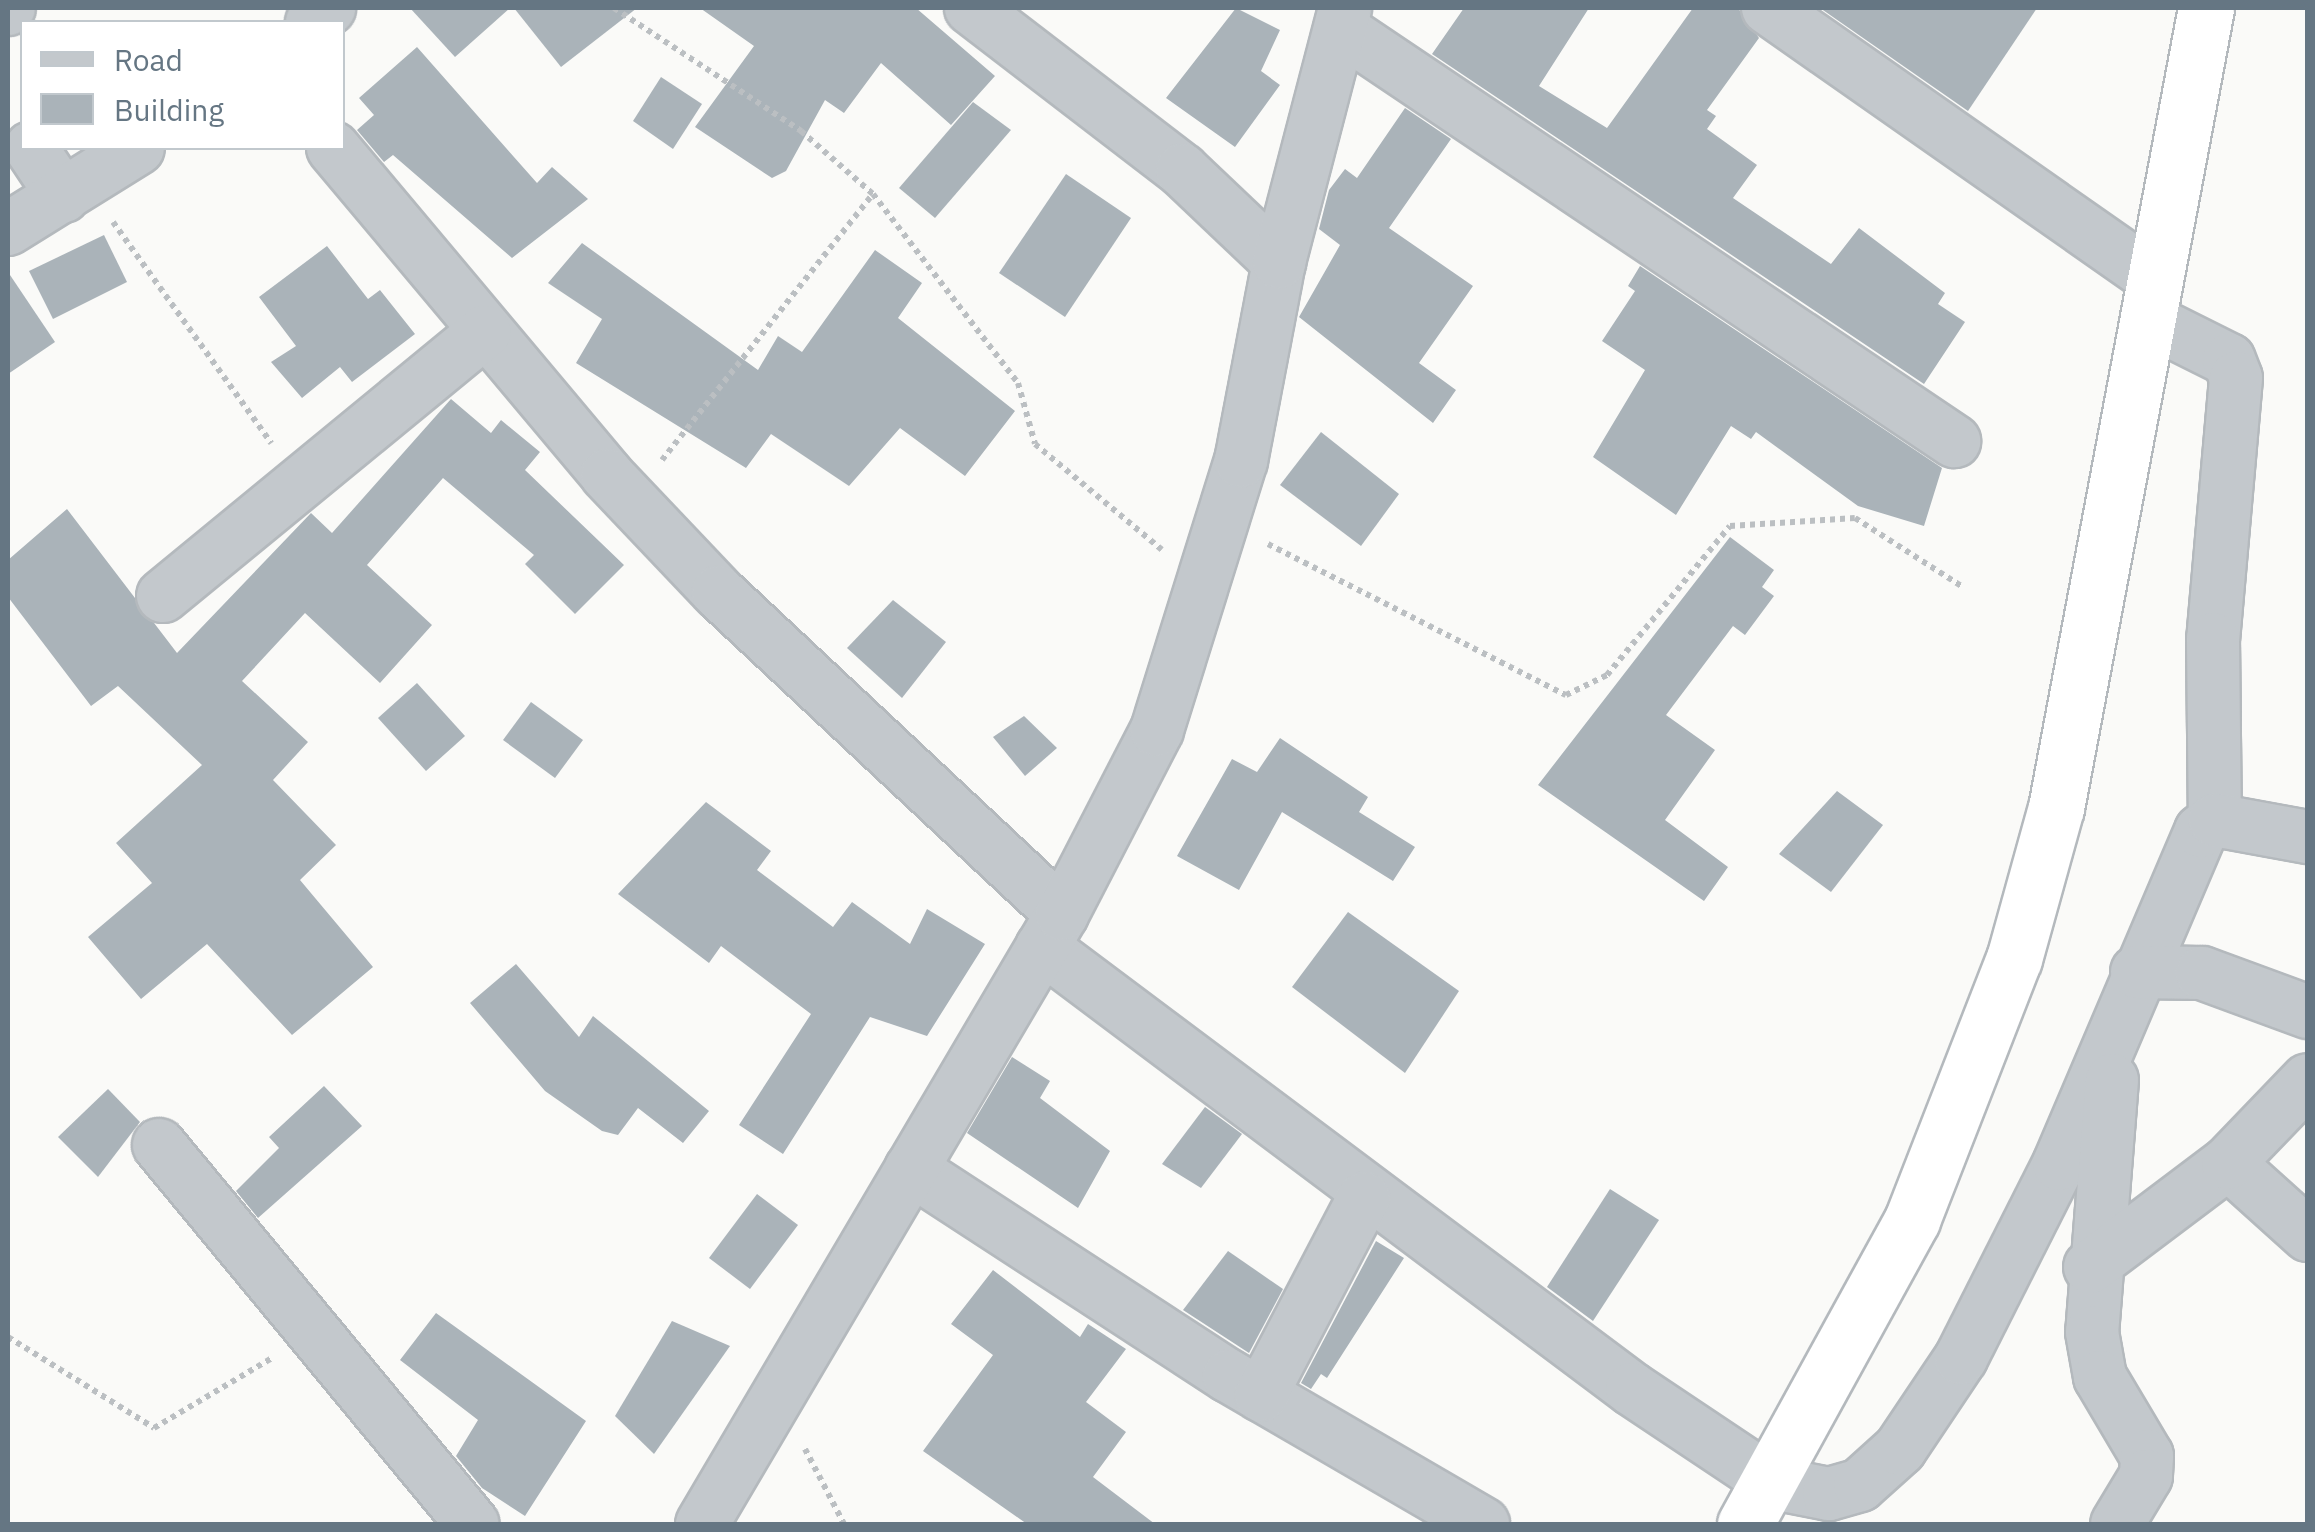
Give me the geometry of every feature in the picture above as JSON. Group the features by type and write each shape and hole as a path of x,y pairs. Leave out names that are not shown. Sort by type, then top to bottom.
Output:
{"highway":[{"path":"1759,1504 1912,1220 2014,959 2056,808 2206,8"}],"street":[{"path":"971,8 1182,170 1279,262"},
{"path":"334,150 630,500 1052,930 1364,1198 1759,1504 1829,1494 1860,1485 1928,1414 2018,1254 2185,861 2214,820 2214,639 2236,378 2228,360 1768,8"},
{"path":"702,1524 1052,930 1157,730 1208,584 1224,523 1279,262 1343,18 1954,441"},
{"path":"8,108 20,130"},
{"path":"33,150 74,188"},
{"path":"8,229 135,150"},
{"path":"163,596 484,332"},
{"path":"2214,820 2308,837"},
{"path":"2137,972 2202,973 2308,1012"},
{"path":"2117,1524 2146,1476 2147,1456 2100,1377 2090,1267 2118,1019"},
{"path":"2090,1267 2228,1163 2308,1080"},
{"path":"159,1145 473,1524"},
{"path":"2228,1163 2308,1235"},
{"path":"912,1169 1261,1395 1483,1524"},
{"path":"1261,1395 1364,1198"}],"path":[{"path":"614,8 801,131 873,194 1018,383 1027,426 1049,460 1208,584"},
{"path":"74,188 254,426 307,480"},
{"path":"630,500 873,194"},
{"path":"1224,523 1566,695 1607,675 1730,526 1855,518 1963,587"},
{"path":"8,1337 154,1428 316,1331"},
{"path":"777,1395 844,1524"}],"building":[{"path":"410,8 510,8 455,57"},
{"path":"514,8 637,8 561,67"},
{"path":"700,8 916,8 995,76 951,125 881,63 844,113 825,100 786,171 772,178 695,127 754,46"},
{"path":"1236,8 1280,30 1261,71 1280,85 1235,147 1166,98"},
{"path":"1464,8 1589,8 1539,86 1607,128 1693,8 1738,8 1759,38 1707,110 1716,116 1707,129 1757,165 1733,198 1831,264 1859,228 1945,293 1938,304 1965,322 1924,384 1432,54"},
{"path":"1820,8 2037,8 1968,111"},
{"path":"417,47 537,183 552,167 588,199 512,258 393,155 384,162 357,130 374,115 359,98"},
{"path":"661,77 702,104 673,149 633,121"},
{"path":"973,102 1011,130 935,218 899,188"},
{"path":"1405,108 1451,139 1389,228 1473,286 1419,363 1456,390 1433,423 1299,317 1340,245 1319,229 1329,190 1345,169 1357,178"},
{"path":"1066,174 1131,218 1065,317 999,273"},
{"path":"104,235 127,282 53,319 29,271"},
{"path":"582,243 758,370 778,336 802,352 875,250 922,283 898,318 1015,411 965,476 900,428 849,486 771,434 746,468 576,363 602,319 548,283"},
{"path":"327,246 368,299 380,290 415,334 352,382 340,367 302,398 271,362 296,346 259,297"},
{"path":"1640,266 1942,468 1924,526 1858,506 1756,432 1751,439 1731,426 1676,515 1593,457 1645,370 1602,341 1635,291 1628,286"},
{"path":"8,272 55,342 8,374"},
{"path":"451,399 491,433 501,420 540,452 525,470 624,565 575,614 525,564 534,555 443,478 367,565 432,625 380,683 305,613 242,681 308,742 273,780 336,845 300,880 373,967 292,1035 207,944 141,999 88,937 152,883 116,843 202,765 118,686 91,706 8,597 8,560 67,509 177,653 311,513 332,533"},
{"path":"1321,432 1399,494 1361,546 1280,485"},
{"path":"1730,537 1774,570 1762,587 1774,596 1745,635 1733,626 1666,715 1715,750 1665,820 1728,867 1704,901 1538,785"},
{"path":"893,600 946,642 902,698 847,648"},
{"path":"417,683 465,736 426,771 378,718"},
{"path":"531,702 583,740 555,778 503,740"},
{"path":"1024,716 1057,748 1025,776 993,737"},
{"path":"1280,738 1368,797 1359,812 1415,847 1393,881 1282,812 1239,890 1177,856 1232,759 1257,772"},
{"path":"1837,791 1883,825 1831,892 1779,854"},
{"path":"706,802 771,851 757,870 833,927 852,902 910,944 927,909 985,944 927,1036 870,1017 783,1154 739,1125 811,1014 721,946 709,963 618,894"},
{"path":"1348,912 1459,991 1405,1073 1292,987"},
{"path":"516,964 579,1037 593,1016 709,1111 683,1143 638,1108 618,1135 602,1131 545,1091 470,1003"},
{"path":"1012,1057 1050,1081 1040,1098 1110,1151 1078,1208 967,1133"},
{"path":"324,1086 362,1126 258,1218 236,1191 279,1148 269,1137"},
{"path":"108,1089 140,1122 98,1177 58,1137"},
{"path":"1205,1107 1242,1134 1201,1188 1162,1164"},
{"path":"1610,1189 1659,1220 1593,1321 1547,1287"},
{"path":"757,1194 798,1225 750,1289 709,1258"},
{"path":"1376,1241 1404,1258 1327,1378 1321,1374 1311,1389 1301,1383"},
{"path":"1228,1251 1283,1289 1249,1353 1183,1310"},
{"path":"993,1270 1080,1337 1088,1324 1126,1349 1086,1402 1126,1432 1093,1477 1155,1524 1027,1524 923,1451 993,1355 951,1324"},
{"path":"436,1313 586,1421 525,1516 482,1488 456,1456 478,1420 400,1360"},
{"path":"672,1321 730,1346 654,1454 615,1416"}]}
